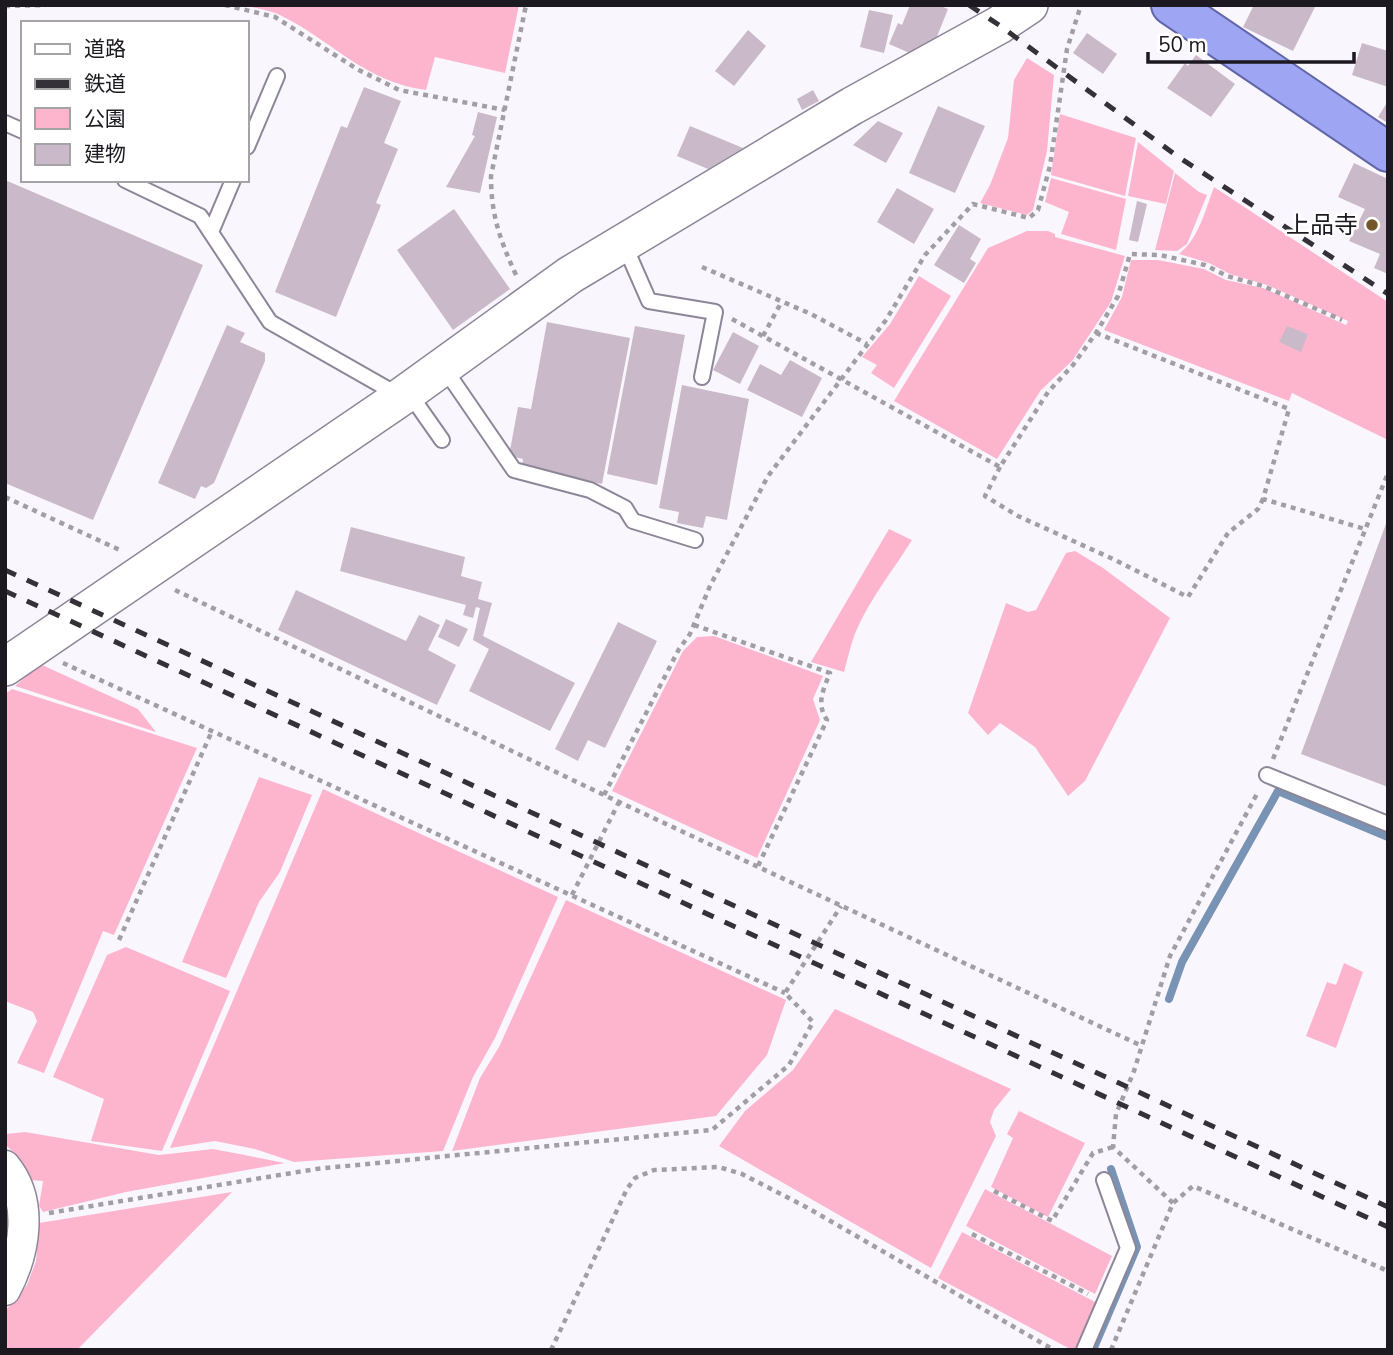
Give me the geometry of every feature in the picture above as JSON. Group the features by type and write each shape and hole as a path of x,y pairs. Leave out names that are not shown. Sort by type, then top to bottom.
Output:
{"highway":[{"path":"1171,5 1388,152"}],"street":[{"path":"18,657 405,394 528,305 561,272 624,243 852,106 1028,5"},
{"path":"5,1166 19,1194 24,1217 20,1256 5,1290"}],"lane":[{"path":"248,145 277,76"},
{"path":"5,123 21,130"},
{"path":"129,182 200,216 270,322 405,394 442,440"},
{"path":"211,232 232,182"},
{"path":"624,243 649,301 715,312 702,377"},
{"path":"443,367 514,470 590,490 625,508 633,521 695,540"},
{"path":"1267,775 1388,824"},
{"path":"1084,1350 1128,1248 1104,1180"}],"path":[{"path":"5,6 46,5"},
{"path":"225,5 275,18 357,69 399,90 505,110"},
{"path":"526,5 491,176 491,194 499,237 528,305"},
{"path":"604,795 694,625 710,586 768,476 886,320 925,255 973,204 1029,218 1038,210 1050,166 1067,49 1081,5"},
{"path":"1096,334 1289,409 1258,509 1228,533 1188,597 1018,516 985,496 1000,467 1048,392 1096,334 1118,296 1130,254 1160,256 1205,265 1227,276 1264,286 1342,320"},
{"path":"702,267 782,301 867,344"},
{"path":"763,336 782,301"},
{"path":"715,312 1000,467"},
{"path":"1113,1147 1116,1114 1142,1046 1170,956 1267,775 1388,474"},
{"path":"5,497 127,553 142,574 604,795 1142,1046"},
{"path":"1263,499 1365,529"},
{"path":"694,625 830,673 820,699 822,713 827,720 758,866"},
{"path":"18,657 212,731 572,895 785,993 813,1022 789,1065 712,1129 316,1169 24,1217"},
{"path":"119,940 212,731"},
{"path":"572,895 619,802"},
{"path":"785,993 841,906"},
{"path":"994,1191 1052,1222 1093,1153 1113,1147"},
{"path":"1113,1147 1173,1203"},
{"path":"551,1350 627,1189 635,1178 654,1170 704,1166 719,1167 742,1174 806,1207 1054,1350"},
{"path":"1111,1350 1173,1203 1192,1186 1388,1271"},
{"path":"972,1234 1104,1303"}],"green space":[{"path":"243,5 519,5 505,73 435,57 426,90 385,79 280,15"},
{"path":"1027,58 1054,75 1047,151 1033,210 1027,215 980,203 1008,138 1014,80"},
{"path":"1060,114 1136,138 1125,196 1051,175"},
{"path":"1138,142 1174,171 1166,204 1128,196"},
{"path":"1175,173 1207,195 1187,244 1177,251 1155,250"},
{"path":"1051,178 1126,199 1116,250 1061,234 1069,212 1045,202"},
{"path":"1214,187 1388,302 1388,440 1292,393 1289,401 1104,330 1122,297 1131,260 1158,260 1204,269 1226,280 1263,288 1346,325 1348,321 1267,285 1179,254 1192,240"},
{"path":"1027,231 1048,231 1055,234 1055,237 1125,256 1111,302 1072,361 1041,390 997,459 894,401 988,248"},
{"path":"919,276 951,296 894,388 871,373 877,365 862,357 890,324"},
{"path":"889,529 912,540 863,617 853,639 844,672 811,662"},
{"path":"1075,551 1103,568 1170,618 1085,781 1068,796 1035,747 1000,723 988,735 968,713 1006,603 1028,612 1036,610 1066,553"},
{"path":"714,636 823,676 813,699 820,720 757,858 612,791 683,651 697,637"},
{"path":"40,664 138,709 156,732 15,686"},
{"path":"12,689 197,748 114,935 103,931 44,1073 17,1063 37,1021 33,1012 5,1001 5,694"},
{"path":"259,777 312,795 280,872 259,902 226,978 182,962"},
{"path":"323,789 558,897 495,1038 473,1077 443,1151 294,1162 255,1149 215,1141 170,1148"},
{"path":"566,900 786,1000 767,1055 716,1116 452,1151 480,1078 499,1047"},
{"path":"126,947 230,991 162,1151 91,1141 104,1099 53,1077 107,955"},
{"path":"1344,963 1363,972 1336,1048 1306,1036 1327,982 1336,985"},
{"path":"835,1009 1011,1089 994,1110 990,1122 996,1136 931,1268 719,1146 745,1111 793,1070"},
{"path":"1019,1111 1085,1143 1048,1217 991,1187 1013,1138 1007,1134"},
{"path":"25,1132 159,1155 213,1149 285,1163 126,1192 43,1212 39,1206 43,1181 29,1180 19,1158 5,1144 5,1134"},
{"path":"985,1189 1112,1256 1095,1294 966,1226"},
{"path":"232,1192 77,1350 5,1350 5,1311 27,1285 36,1261 39,1223"},
{"path":"962,1232 1097,1303 1077,1350 1072,1350 938,1278"}],"building":[{"path":"910,5 938,5 948,9 936,39 912,54 889,44 898,23 902,25"},
{"path":"1254,5 1316,5 1293,51 1243,27"},
{"path":"869,10 893,15 884,53 860,47"},
{"path":"748,30 766,46 734,86 715,71"},
{"path":"1087,33 1117,54 1103,74 1073,53"},
{"path":"1362,43 1388,51 1388,87 1352,75"},
{"path":"1196,55 1235,84 1211,117 1167,88 1185,63 1188,66"},
{"path":"364,87 401,101 384,143 398,149 376,203 381,205 336,317 275,292 341,126 347,128"},
{"path":"813,90 819,101 802,110 797,99"},
{"path":"1388,101 1388,123 1378,117"},
{"path":"938,106 985,126 955,193 909,173"},
{"path":"478,112 497,117 480,193 446,187 475,136 472,135"},
{"path":"878,121 903,133 886,163 853,145"},
{"path":"690,126 743,148 708,169 677,156"},
{"name":"上品寺","path":"1354,163 1388,179 1388,274 1374,268 1380,254 1349,241 1365,209 1338,197"},
{"path":"5,180 203,265 93,520 5,483"},
{"path":"897,188 934,209 914,244 877,222"},
{"path":"1137,201 1147,204 1138,242 1129,240"},
{"path":"454,209 510,289 453,330 397,250"},
{"path":"959,225 981,239 970,259 976,263 964,283 934,265"},
{"path":"547,322 630,338 602,484 522,469 523,459 509,456 518,407 531,409"},
{"path":"227,325 245,333 240,342 265,353 265,361 214,483 206,488 201,486 195,499 158,483"},
{"path":"635,326 685,335 657,485 607,474"},
{"path":"1287,326 1308,334 1301,352 1279,342"},
{"path":"733,332 759,346 740,384 713,370"},
{"path":"790,360 822,378 802,417 747,390 760,364 781,375"},
{"path":"682,385 749,399 727,520 706,516 703,528 677,523 679,512 659,508"},
{"path":"1388,521 1388,787 1301,754"},
{"path":"351,527 465,557 461,576 482,582 478,599 492,603 483,636 575,683 550,731 469,691 489,649 473,640 480,608 476,607 473,618 463,615 466,605 340,571"},
{"path":"296,590 406,641 419,615 440,625 428,650 456,665 437,705 278,630"},
{"path":"446,619 468,629 459,647 438,637"},
{"path":"618,622 657,641 605,748 588,740 578,761 555,749"}],"waterway":[{"path":"1169,999 1182,962 1278,791 1388,837"},
{"path":"1093,1350 1137,1247 1111,1169"}],"railway":[{"path":"969,5 1177,156 1388,294"},
{"path":"5,570 1388,1207"},
{"path":"5,591 1388,1227"}],"place":[{"name":"上品寺","path":"1372,225"}]}
